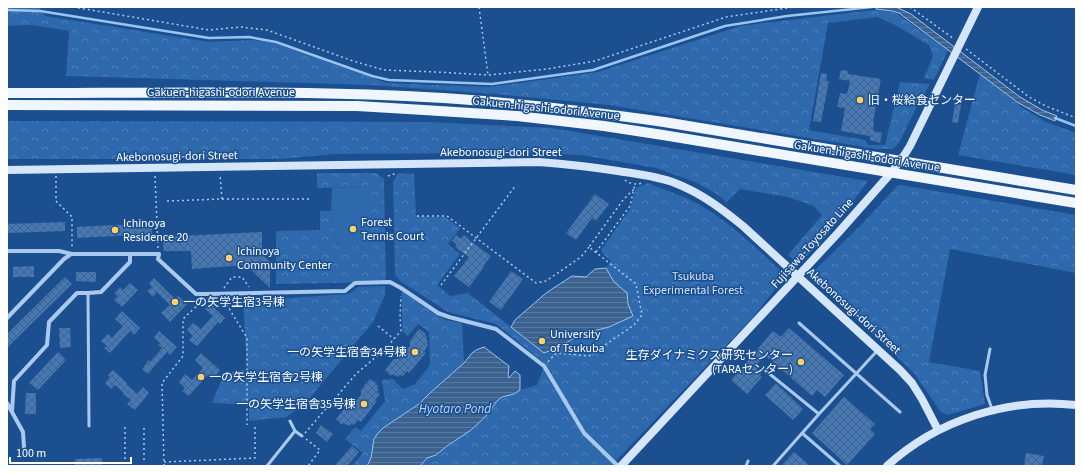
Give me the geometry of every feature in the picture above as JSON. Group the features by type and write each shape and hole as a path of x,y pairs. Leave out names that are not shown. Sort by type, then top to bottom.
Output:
{"main road":[{"name":"Gakuen-higashi-odori Avenue","path":"7,92 362,94 497,102 664,122 1076,190"},
{"name":"Gakuen-higashi-odori Avenue","path":"7,105 357,106 502,115 604,126 1076,203"}],"street":[{"name":"Fujisawa-Toyosato Line","path":"622,466 798,277 891,173 905,154 918,130 978,7"},
{"name":"Akebonosugi-dori Street","path":"7,170 539,162 564,164 658,178 674,183 706,198 742,226 900,370 912,383 938,430"},
{"path":"7,251 59,251 72,254 159,254 158,259 196,294 345,291 355,283 390,282 438,313 496,329 544,366 584,433 618,466"},
{"path":"7,318 64,259 72,254"},
{"path":"12,411 14,381 47,345 49,322 77,292 101,292 130,262 130,254"},
{"path":"7,403 23,432 24,447"},
{"path":"887,466 906,450 938,430 955,422 993,411 1034,404 1056,403 1076,405"}],"lane":[{"path":"88,293 89,426"},
{"path":"800,323 900,412"},
{"path":"990,349 985,375 987,395 993,411"},
{"path":"773,466 856,373 879,350"},
{"path":"766,371 819,414"},
{"path":"290,421 295,431 302,436"},
{"path":"267,466 295,431"},
{"path":"802,433 840,466"},
{"path":"746,466 748,461"}],"path":[{"path":"73,7 209,30 240,27 267,30 353,61 384,70 488,75 547,69 595,61 726,17 794,7"},
{"path":"479,7 488,75"},
{"path":"910,7 958,46 1029,97 1046,106 1076,118"},
{"path":"220,167 222,199"},
{"path":"155,168 159,254"},
{"path":"56,170 56,201 72,217 72,254"},
{"path":"388,176 400,170"},
{"path":"596,252 630,206 637,174"},
{"path":"621,178 627,182 635,184 644,183"},
{"path":"441,285 516,185"},
{"path":"417,216 446,216 536,283 546,281 581,257 623,200 634,189"},
{"path":"167,201 222,199 311,199"},
{"path":"544,366 556,354 589,356 634,325 642,315 636,284 589,246"},
{"path":"247,425 247,338 221,294 232,276 242,277 254,293"},
{"path":"308,466 320,450 302,436 356,374 386,349 401,331 401,288"},
{"path":"164,466 162,383 183,356 183,319 208,294"},
{"path":"378,326 394,339"},
{"path":"164,462 255,458 255,425"},
{"path":"125,427 125,463"},
{"path":"144,428 144,460"}],"green space":[{"path":"7,7 39,7 45,16 209,42 254,40 274,43 387,83 489,87 598,72 740,26 879,10 896,13 948,50 934,80 924,78 933,56 929,45 895,25 877,17 828,23 809,130 865,140 868,145 885,145 900,82 930,84 916,108 899,143 893,149 876,149 609,105 494,94 372,85 66,76 69,31 32,25 7,26"},
{"path":"980,74 1023,108 1046,122 1076,133 1076,175 958,155"},
{"path":"7,121 427,122 552,128 868,181 829,233 803,260 795,261 788,255 822,215 814,206 788,197 740,189 727,202 715,193 695,182 656,168 581,155 534,153 336,154 280,159 7,159"},
{"path":"317,173 376,173 384,179 386,282 276,284 276,231 320,230 320,211 331,211 337,247 370,187 317,188"},
{"name":"Tsukuba Experimental Forest","path":"399,173 414,174 416,216 445,217 460,228 448,244 460,254 437,285 450,296 468,293 544,353 557,348 581,334 609,327 632,316 628,304 627,293 614,282 606,268 611,261 601,250 630,209 636,188 648,183 692,201 715,215 763,254 781,271 784,278 753,317 611,466 420,466 427,458 436,455 471,430 486,416 497,401 502,397 537,385 544,366 542,361 496,324 448,312 400,281 395,275 393,181"},
{"path":"898,185 1076,215 1076,273 950,249 929,362 980,371 985,404 948,415 941,412 913,372 810,275 861,225"},
{"name":"Forest Tennis Court","path":"370,187 371,246 337,247 331,211 332,188"},
{"path":"385,286 385,295 373,322 304,405 286,417 249,421 249,405 212,403 224,374 247,369 243,301 349,294 358,287"},
{"path":"403,292 446,320 462,323 464,363 419,404 383,428 374,439 371,458 367,466 352,466 363,453 345,439 355,427 361,431 385,401 382,380 393,379 403,389 415,384 430,365 429,332 418,324 408,336 403,332"}],"water":[{"path":"876,7 896,7 911,14 1020,97 1042,110 1057,116 1055,121 1040,115 1017,102 899,13 876,9"},
{"path":"606,268 614,282 627,293 628,304 633,316 609,327 581,334 559,347 544,353 511,327 515,320 546,293 572,276 586,277 595,269"},
{"name":"Hyotaro Pond","path":"484,347 509,366 509,378 515,371 520,375 520,390 514,394 502,397 497,401 486,416 471,430 436,455 427,458 420,466 367,466 371,458 374,439 378,433 419,404 464,363 472,353"}],"building":[{"path":"841,70 848,71 848,74 881,79 878,95 875,94 873,106 876,107 873,131 882,133 880,143 870,140 870,136 841,131 845,108 837,107 840,93 847,94 850,81 839,79"},
{"path":"821,73 827,74 826,81 829,81 821,122 813,121"},
{"path":"956,98 962,99 958,123 952,122"},
{"path":"595,194 609,204 596,221 592,218 576,240 566,233"},
{"path":"65,222 65,231 7,233 7,224"},
{"name":"Ichinoya Residence 20","path":"152,223 152,234 77,238 77,227"},
{"name":"Ichinoya Community Center","path":"262,232 262,255 270,261 270,288 246,265 192,269 191,251 164,251 162,237"},
{"path":"456,235 461,239 464,235 491,256 469,287 454,276 469,257 455,247 457,245 452,241"},
{"path":"34,266 34,277 13,277 13,267"},
{"path":"511,271 523,279 501,310 489,302"},
{"path":"76,272 96,272 96,282 76,281"},
{"path":"65,277 72,284 7,348 7,334"},
{"name":"一の矢学生宿3号棟","path":"154,278 175,299 178,296 187,304 170,322 161,313 170,305 157,292 153,297 147,291 152,287 149,283"},
{"path":"130,283 138,290 122,307 114,300 118,296 114,293 120,287 123,290"},
{"path":"210,304 225,318 220,324 218,322 197,346 189,340 193,336 187,330 193,323 201,329 213,316 205,309"},
{"path":"122,311 140,328 134,335 130,331 110,353 104,348 107,346 101,341 108,334 112,338 123,326 115,319"},
{"path":"59,328 70,328 71,347 60,348"},
{"name":"生存ダイナミクス研究センター (TARAセンター)","path":"789,328 844,375 825,397 817,390 812,396 765,355 755,367 761,373 760,375 762,377 747,394 731,380 773,331 781,337"},
{"name":"一の矢学生宿舎34号棟","path":"419,329 426,334 425,335 427,337 426,339 428,341 428,345 424,352 426,353 409,373 407,371 403,376 400,375 398,377 392,374 391,376 385,370 394,359 399,359 410,346 410,341"},
{"path":"159,331 177,347 170,355 167,352 148,374 142,369 162,348 158,345 160,343 154,338"},
{"path":"58,352 66,360 38,390 29,383"},
{"name":"一の矢学生宿舎2号棟","path":"201,353 220,370 213,379 208,375 189,396 182,391 185,388 179,382 185,374 192,380 203,368 195,360"},
{"path":"113,370 137,394 143,387 149,393 135,410 127,404 131,400 123,394 124,393 115,385 111,389 105,383 110,377 108,375"},
{"name":"一の矢学生宿舎35号棟","path":"370,379 377,383 376,384 378,386 377,388 379,390 377,392 380,394 375,400 377,401 361,422 358,420 354,425 351,424 349,426 343,423 342,425 336,419 345,408 350,408 361,395 361,390"},
{"path":"776,383 803,409 793,420 765,395"},
{"path":"26,393 36,393 36,414 25,414"},
{"path":"844,397 875,424 870,429 875,434 847,465 812,433"},
{"path":"321,425 333,434 327,442 316,433"},
{"path":"352,446 359,452 347,466 334,466"},
{"path":"794,452 810,466 781,466"},
{"path":"1026,453 1044,456 1042,466 1024,466"},
{"path":"102,458 102,466 75,466 75,459"}],"waterway":[{"path":"7,10 40,11 209,38 249,37 276,42 372,76 389,80 492,84 593,70 725,26 787,16 872,7"},
{"path":"1055,118 1076,126"}],"place":[{"name":"旧・桜給食センター","path":"860,100"},
{"name":"Forest Tennis Court","path":"353,229"},
{"name":"Ichinoya Residence 20","path":"115,230"},
{"name":"Ichinoya Community Center","path":"229,258"},
{"name":"一の矢学生宿3号棟","path":"175,302"},
{"name":"University of Tsukuba","path":"542,341"},
{"name":"一の矢学生宿舎34号棟","path":"415,352"},
{"name":"生存ダイナミクス研究センター (TARAセンター)","path":"801,362"},
{"name":"一の矢学生宿舎2号棟","path":"201,377"},
{"name":"一の矢学生宿舎35号棟","path":"364,404"}]}
